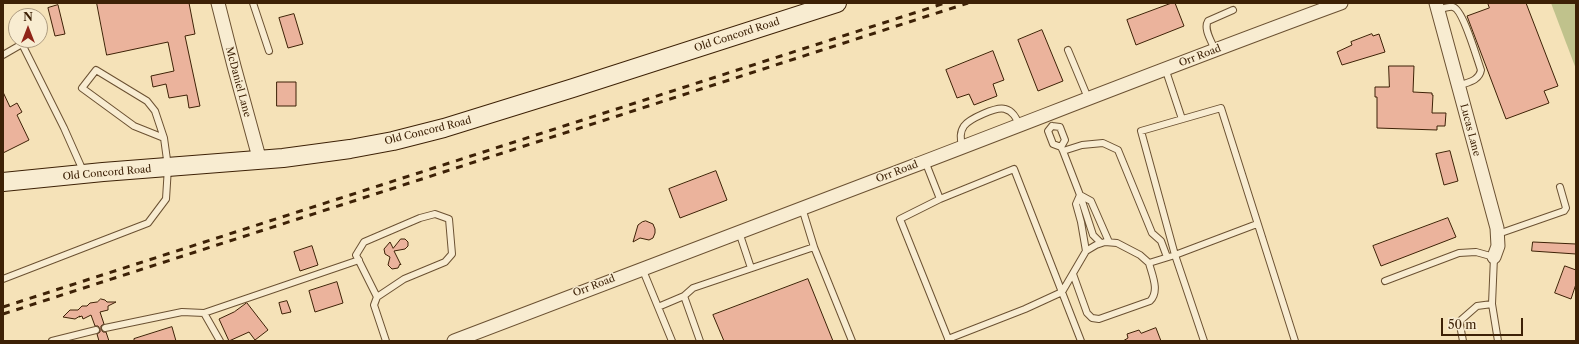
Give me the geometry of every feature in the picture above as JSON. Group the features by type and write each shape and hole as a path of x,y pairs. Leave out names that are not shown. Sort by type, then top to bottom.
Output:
{"street":[{"name":"McDaniel Lane","path":"218,3 260,160"},
{"name":"Old Concord Road","path":"3,182 260,160 350,149 444,128 837,3"},
{"name":"Orr Road","path":"454,341 1019,124 1050,120 1088,98 1341,3"},
{"name":"Lucas Lane","path":"1436,6 1498,234 1498,246 1494,258"}],"lane":[{"path":"253,3 269,51"},
{"path":"1436,6 1452,6 1457,9 1463,18 1481,70 1477,80 1458,86"},
{"path":"1215,50 1206,28 1206,24 1208,21 1233,10"},
{"path":"3,55 22,44 85,174"},
{"path":"1068,50 1088,98"},
{"path":"1165,68 1182,119"},
{"path":"3,279 148,223 166,199 168,168 164,138 155,111 147,101 96,70 82,88 134,126 164,138"},
{"path":"962,147 960,134 970,119 996,109 1004,108 1012,112 1019,124"},
{"path":"1204,341 1175,255 1142,131 1221,108 1295,341"},
{"path":"1062,149 1065,140 1060,127 1050,120 1048,131 1053,144 1062,149 1080,195 1093,235 1101,243"},
{"path":"1062,149 1103,143 1118,150 1152,233 1161,241 1167,258"},
{"path":"925,161 940,199"},
{"path":"1073,274 1088,313 1092,318 1099,319 1150,301 1154,297 1155,288 1149,263 1140,255 1117,243 1101,243 1086,251 1062,292 1025,309 948,340 900,218 940,199 1014,169 1062,292 1081,341"},
{"path":"1498,234 1564,211 1566,208 1560,187"},
{"path":"1080,195 1091,201 1109,242"},
{"path":"1080,195 1076,204 1086,251"},
{"path":"802,208 814,247 852,341"},
{"path":"377,297 356,255 364,242 420,218 435,214 449,219 452,254 445,262 404,279 377,297 374,305 386,341"},
{"path":"1149,263 1167,258 1258,224"},
{"path":"739,232 751,268"},
{"path":"658,306 684,296 692,288 814,247"},
{"path":"1385,281 1459,253 1476,252 1494,258 1492,304 1498,341"},
{"path":"105,328 182,312 204,314 359,260"},
{"path":"642,268 672,341"},
{"path":"684,296 700,341"},
{"path":"1463,341 1460,325 1461,320 1477,306 1492,304"},
{"path":"204,314 220,341"},
{"path":"52,341 96,330"}],"green space":[{"path":"1551,3 1576,3 1576,69"}],"building":[{"path":"97,3 189,3 195,34 185,36 200,106 189,108 187,95 169,98 166,84 153,87 151,76 174,71 168,42 107,55"},
{"path":"1175,3 1184,26 1136,45 1127,20"},
{"path":"1488,3 1526,3 1558,86 1544,91 1549,103 1506,119 1467,16 1489,8"},
{"path":"58,5 65,34 55,36 48,8"},
{"path":"294,14 303,44 288,48 279,18"},
{"path":"1042,30 1063,81 1038,91 1018,40"},
{"path":"1372,34 1373,36 1379,34 1385,52 1342,65 1337,52 1352,45 1351,42"},
{"path":"993,51 1004,80 993,84 997,96 974,105 969,94 957,98 946,70"},
{"path":"1389,66 1414,66 1413,92 1432,93 1432,113 1446,113 1445,126 1437,126 1437,130 1377,128 1377,97 1375,97 1375,87 1389,87"},
{"path":"277,82 296,82 296,106 277,106"},
{"path":"3,92 10,107 17,103 22,112 17,115 29,140 3,153"},
{"path":"1450,151 1458,181 1444,185 1436,154"},
{"path":"716,171 727,200 680,218 669,189"},
{"path":"1448,218 1456,237 1381,266 1373,246"},
{"path":"646,221 653,224 655,233 653,238 649,240 640,238 633,242 638,225"},
{"path":"401,239 405,239 408,242 408,246 405,249 394,251 401,265 400,264 398,268 392,269 388,265 390,257 385,254 384,249 390,242 393,248"},
{"path":"1533,242 1576,244 1576,254 1532,251"},
{"path":"312,246 318,265 300,271 294,252"},
{"path":"1565,266 1576,270 1576,284 1571,299 1555,293"},
{"path":"808,279 833,341 724,341 713,315"},
{"path":"337,282 343,303 315,312 309,291"},
{"path":"101,299 107,302 116,302 108,306 108,310 100,312 104,324 101,326 101,329 103,332 106,332 109,341 99,341 97,334 100,332 100,329 98,326 95,326 91,315 83,319 82,316 75,319 63,317 70,310 78,310 82,306 87,306 90,303 97,302"},
{"path":"287,301 291,312 282,314 279,303"},
{"path":"247,303 268,330 255,340 249,332 229,341 219,319 234,312"},
{"path":"172,327 176,341 134,341 134,339"},
{"path":"1156,328 1161,341 1123,341 1128,338 1127,334 1139,330 1141,333"}],"railway":[{"path":"3,307 945,3"},
{"path":"3,314 968,3"}]}
